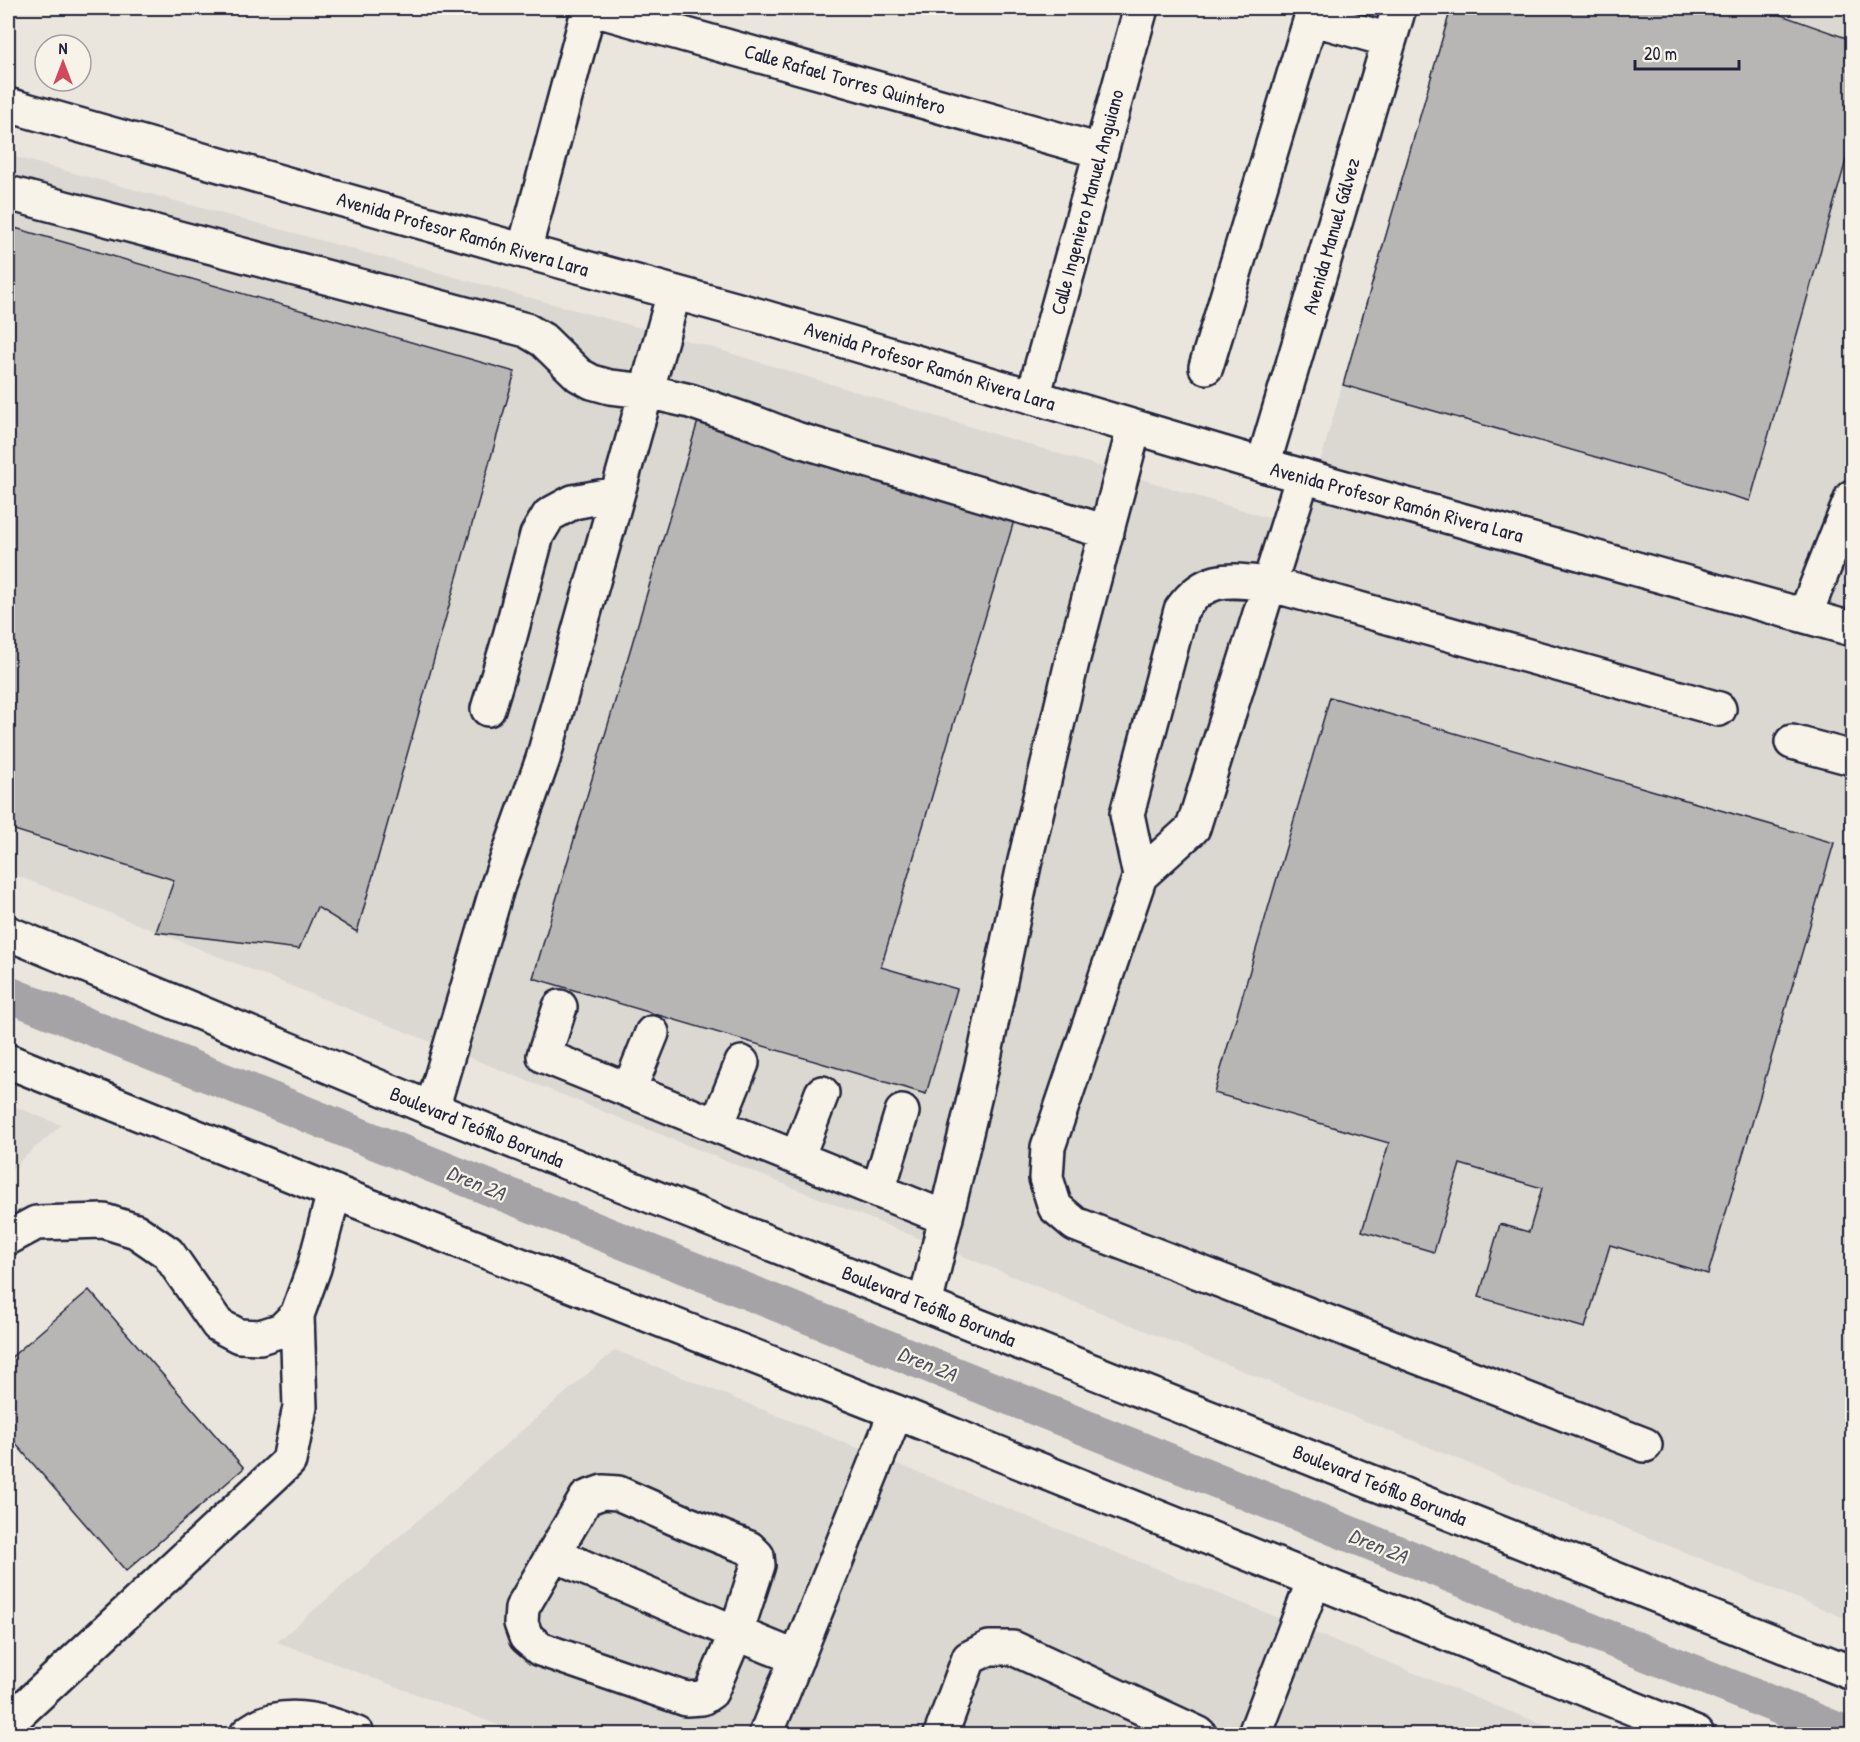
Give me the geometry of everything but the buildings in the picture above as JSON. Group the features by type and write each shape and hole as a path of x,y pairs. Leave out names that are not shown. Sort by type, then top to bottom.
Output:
{"main road":[{"name":"Calle Rafael Torres Quintero","path":"589,8 1100,151"},
{"path":"524,251 589,8"},
{"name":"Calle Ingeniero Manuel Anguiano","path":"1033,397 1141,8"},
{"name":"Avenida Manuel Gálvez","path":"1263,465 1399,8"},
{"path":"1206,367 1312,13 1389,40"},
{"name":"Avenida Profesor Ramón Rivera Lara","path":"8,105 760,316 1263,465 1852,629"},
{"path":"8,193 526,330 543,340 579,375 610,387 690,401 796,439 1107,532"},
{"path":"432,1109 498,885 543,759 674,293"},
{"path":"925,1305 986,1053 1024,865 1072,662 1134,428"},
{"path":"1303,476 1193,828 1140,876 1048,1147 1046,1178 1055,1208 1075,1224 1645,1445"},
{"path":"488,709 537,535 549,515 573,502 616,494"},
{"path":"1806,615 1852,497"},
{"path":"1140,876 1127,814 1181,610 1191,596 1206,585 1228,580 1269,584 1719,709"},
{"path":"1792,742 1852,758"},
{"name":"Boulevard Teófilo Borunda","path":"8,933 432,1109 1852,1672"},
{"path":"560,1007 544,1056 946,1218"},
{"path":"629,1090 652,1033"},
{"path":"8,1061 334,1192 896,1412 1697,1734"},
{"path":"717,1125 742,1063"},
{"path":"796,1158 822,1093"},
{"path":"878,1191 902,1112"},
{"path":"8,1723 289,1461 300,1407 297,1315 314,1268 334,1192"},
{"path":"8,1238 36,1223 104,1221 136,1230 168,1253 218,1324 240,1336 260,1337 282,1330 297,1315"},
{"path":"766,1734 896,1412"},
{"path":"603,1492 618,1493 749,1548 757,1556 758,1565 736,1633 711,1692 702,1698 686,1699 540,1649 526,1637 521,1623 522,1608 553,1554 586,1498 603,1492"},
{"path":"553,1554 796,1658"},
{"path":"1255,1734 1314,1580"},
{"path":"941,1734 969,1658 989,1648 1013,1648 1199,1734"},
{"path":"247,1734 255,1727 278,1719 306,1719 332,1724 357,1734"}],"shaded area":[{"path":"1451,8 1852,8 1852,1621 975,1261 8,872 8,155 707,346 1301,528"},
{"path":"8,1104 61,1125 8,1172"},
{"path":"615,1350 1566,1734 522,1734 277,1642"}],"waterway":[{"name":"Dren 2A","path":"8,994 1847,1734"}]}
